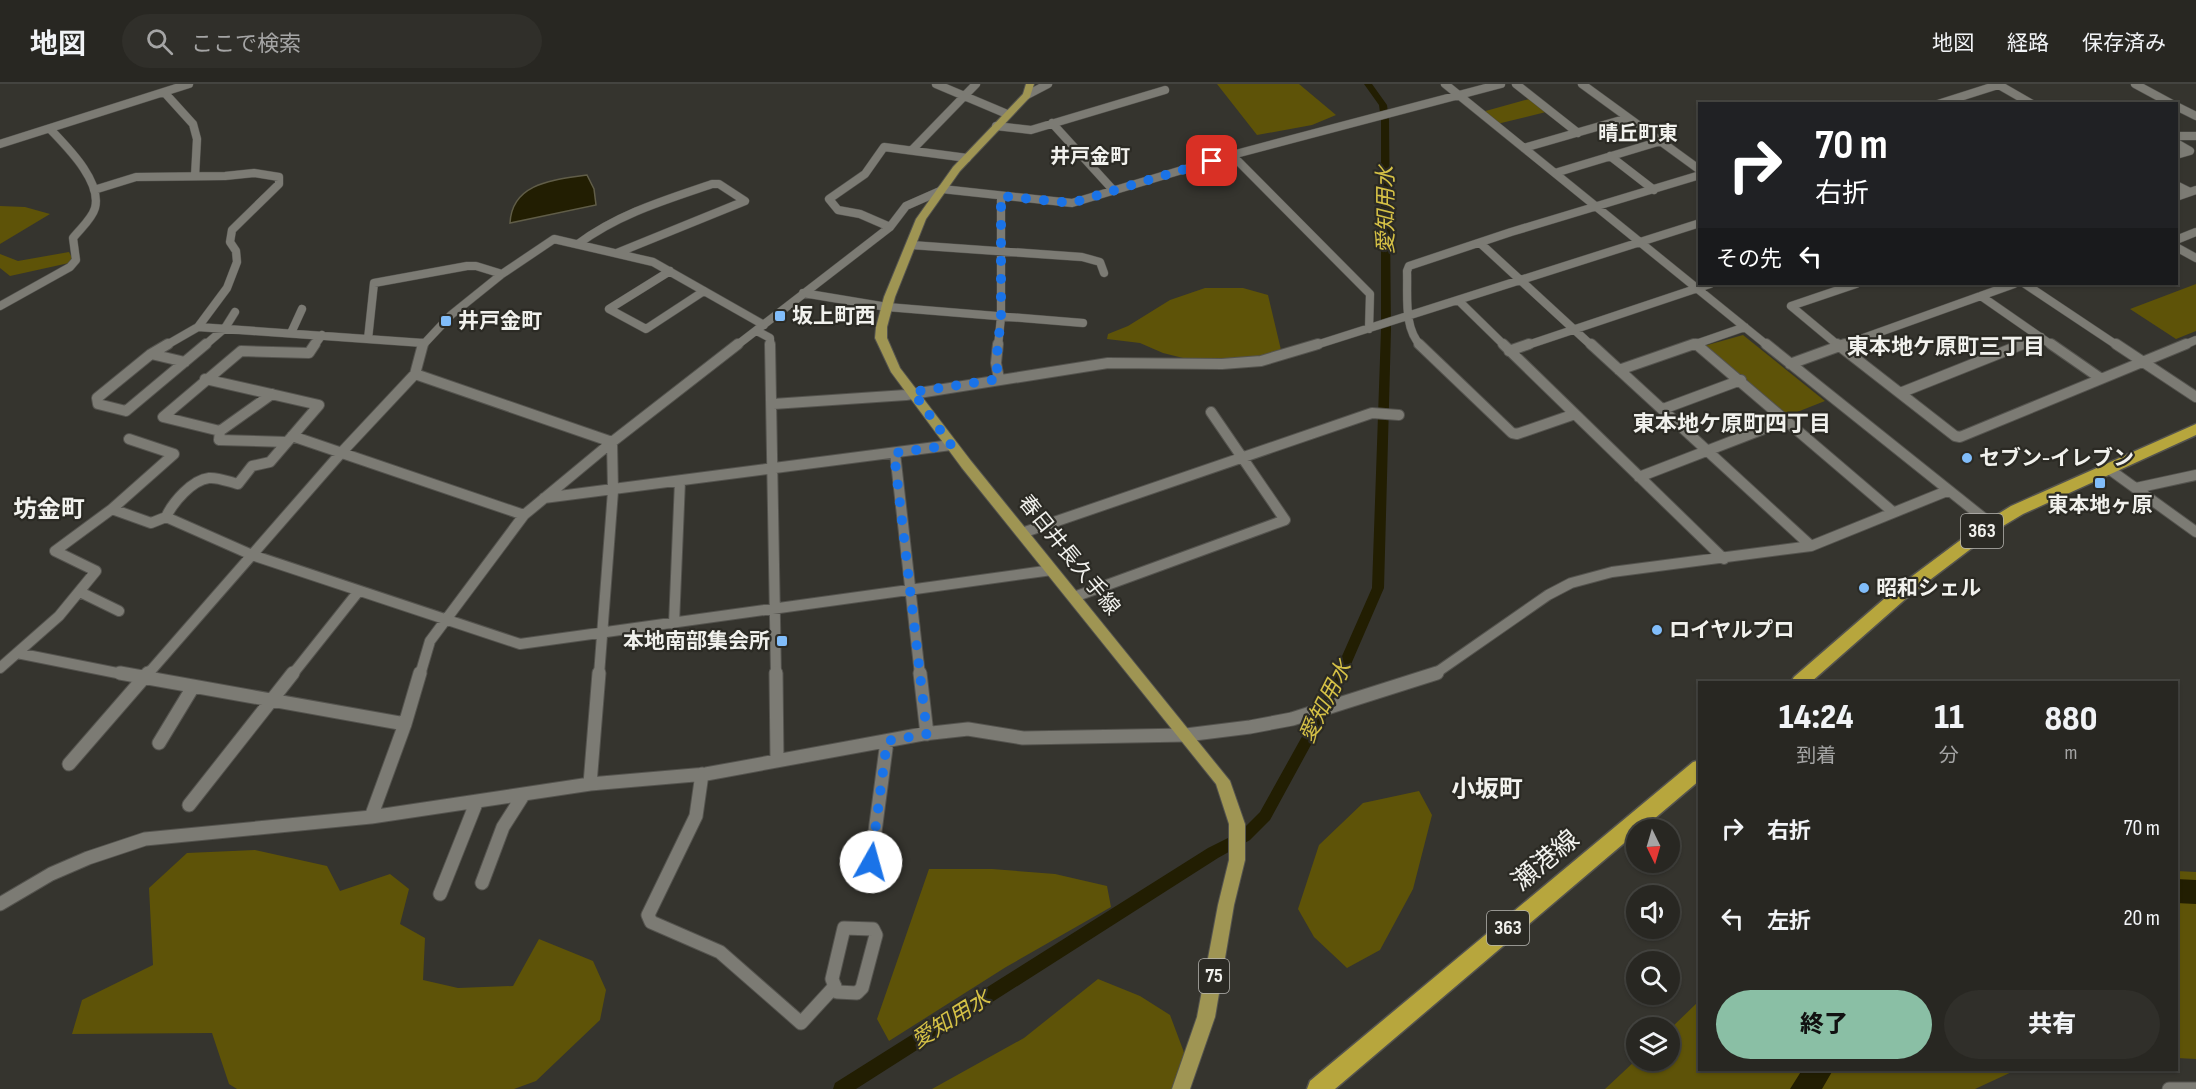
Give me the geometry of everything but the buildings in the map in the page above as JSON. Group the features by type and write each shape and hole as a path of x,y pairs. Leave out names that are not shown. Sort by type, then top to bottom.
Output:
{"highway":[{"name":"363","path":"1801,681 1912,584 1991,524 2196,429"},
{"name":"瀬港線","path":"1318,1089 1698,770"}],"main road":[{"name":"春日井長久手線","path":"1028,89 967,158 921,219 881,325 881,340 893,364 951,445 1222,781 1237,824 1237,860 1226,905 1206,1017 1181,1089"}],"street":[{"path":"0,144 189,84"},
{"path":"936,84 1007,114"},
{"path":"912,150 976,84"},
{"path":"1028,89 1048,84"},
{"path":"1445,84 1639,243 1991,524"},
{"path":"371,817 405,724 430,641 524,515 612,442 890,227 906,206 941,190 1072,203 1232,155 1501,84"},
{"path":"1516,84 1578,133"},
{"path":"1582,84 1698,169"},
{"path":"1944,102 2000,84 2029,102"},
{"path":"2135,84 2168,102"},
{"path":"996,126 1031,130 1165,90"},
{"path":"164,92 193,124 197,139 195,176"},
{"path":"2178,107 2196,116"},
{"path":"1524,148 1628,118"},
{"path":"1052,123 1114,191"},
{"path":"0,306 70,267 76,261 73,238 95,208 94,190 76,156 50,129"},
{"path":"2178,135 2196,136"},
{"path":"1555,173 1661,141"},
{"path":"2178,144 2190,151 2178,154"},
{"path":"890,227 860,214 838,210 829,199 865,174 884,147 967,158"},
{"path":"1232,155 1370,294 1372,328"},
{"path":"1610,156 1654,190"},
{"path":"94,190 136,177 254,172 279,177 279,184 232,230 230,242 236,251 237,262 227,288 198,327 151,354 97,398 98,404 126,411 225,328 235,312"},
{"path":"1575,414 1517,434 1512,433 1414,339 1408,316 1408,266 1698,176"},
{"path":"578,244 589,235 627,216 712,184 719,184 745,201 617,254"},
{"path":"2178,185 2193,191"},
{"path":"2178,196 2193,191"},
{"path":"999,379 996,363 1001,317 1001,196"},
{"path":"773,404 913,392 1108,363 1222,364 1261,361 1698,225"},
{"path":"2178,239 2196,232"},
{"path":"69,764 341,453 415,374 423,343 451,315 502,274 554,239 653,262 704,291 760,328 770,338 773,404 777,761"},
{"path":"1480,243 1811,546"},
{"path":"911,245 1094,259 1100,262 1104,273"},
{"path":"2178,248 2196,258"},
{"path":"368,339 374,283 467,266 476,266 502,274"},
{"path":"670,271 609,309 646,329 704,291"},
{"path":"1509,351 1706,285"},
{"path":"1853,285 1791,306 1792,309 1838,347 1955,436 1960,437 2196,340"},
{"path":"1790,364 2011,285"},
{"path":"2026,285 2196,397"},
{"path":"803,293 887,307 1083,323"},
{"path":"1981,296 2100,378"},
{"path":"1458,300 1724,559"},
{"path":"291,333 302,309"},
{"path":"198,327 423,343"},
{"path":"1619,370 1744,327"},
{"path":"220,431 163,417 241,351 309,353 322,335"},
{"path":"1900,393 2041,337"},
{"path":"1696,344 1788,420 1893,512"},
{"path":"151,354 185,362"},
{"path":"415,374 612,442"},
{"path":"166,518 168,511 198,482 209,478 238,484 252,466 270,462 319,405 206,379"},
{"path":"1663,409 1741,381"},
{"path":"272,394 220,431 219,440 290,439 341,453 524,515"},
{"path":"1074,597 1285,520 1211,412"},
{"path":"1022,533 1372,413 1399,415"},
{"path":"1639,477 1788,420"},
{"path":"0,668 59,616 96,571 55,551 112,509 174,454 129,439"},
{"path":"590,784 613,491 612,442"},
{"path":"543,498 613,491 951,445"},
{"path":"894,453 927,734"},
{"path":"2109,469 2196,532"},
{"path":"2136,488 2196,475"},
{"path":"674,624 680,481"},
{"path":"0,904 62,870 145,839 371,817 590,784 702,774 927,734 968,729 1023,738 1186,735 1250,727 1292,718 1436,674 1548,595 1571,583 1612,572 1811,546 1947,491"},
{"path":"112,509 151,523 166,518 252,555 445,621 520,644 1052,570"},
{"path":"80,592 119,611"},
{"path":"189,805 358,592"},
{"path":"17,653 143,678 405,724"},
{"path":"159,743 193,687"},
{"path":"871,862 887,741"},
{"path":"702,774 696,816 648,915 651,922 720,952 801,1023 835,986"},
{"path":"482,883 503,827 524,794"},
{"path":"440,894 477,801"},
{"path":"844,928 873,929 876,935 862,988 857,993 837,992 835,986 832,979 844,928"},
{"path":"2169,1089 2196,1089"}],"shaded area":[{"path":"1217,84 1299,84 1336,115 1312,125 1257,135"},
{"path":"1529,99 1546,112 1497,124 1482,112"},
{"path":"587,175 594,189 596,205 510,223 518,199 527,191 549,182"},
{"path":"0,206 25,207 50,214 0,244"},
{"path":"69,252 72,258 69,263 10,276 0,268 0,254 18,261"},
{"path":"2196,284 2196,331 2176,339 2130,309"},
{"path":"1205,288 1243,288 1268,295 1281,350 1260,357 1195,361 1163,353 1140,343 1107,339 1108,334 1128,326 1170,300"},
{"path":"1743,335 1825,401 1787,416 1704,346"},
{"path":"1419,791 1432,815 1413,889 1380,950 1347,968 1314,937 1298,909 1319,845 1363,803"},
{"path":"255,850 327,866 340,891 390,874 409,889 400,924 425,938 423,980 458,988 513,986 539,939 593,961 606,990 600,1020 536,1081 514,1089 237,1089 229,1084 212,1033 72,1034 82,1000 153,965 149,888 187,853"},
{"path":"929,869 992,869 1055,874 1107,886 1111,907 1006,967 889,1041 877,1019"},
{"path":"2178,871 2196,872 2196,1059 2178,1058"},
{"path":"1098,979 1140,996 1170,1015 1185,1055 1178,1089 932,1089 1024,1038"},
{"path":"1698,1002 1698,1071 2014,1071 1975,1089 1605,1089 1626,1069 1680,1071 1680,1019"}],"waterway":[{"name":"愛知用水","path":"841,1089 1213,853 1245,836 1265,816 1330,699 1378,588 1386,330 1385,120 1383,105 1368,84"},
{"path":"2178,891 2196,892"},
{"path":"1804,1089 1818,1071"}],"place":[{"name":"坂上町西","path":"780,316"},
{"name":"井戸金町","path":"446,321"},
{"name":"セブン-イレブン","path":"1967,458"},
{"name":"東本地ヶ原","path":"2100,483"},
{"name":"昭和シェル","path":"1864,588"},
{"name":"ロイヤルプロ","path":"1657,630"},
{"name":"本地南部集会所","path":"782,641"}],"district":[{"name":"晴丘町東","path":"1638,134"},
{"name":"井戸金町","path":"1090,157"},
{"name":"東本地ケ原町三丁目","path":"1946,347"},
{"name":"東本地ケ原町四丁目","path":"1732,424"},
{"name":"坊金町","path":"49,509"},
{"name":"小坂町","path":"1487,789"}],"route":[{"path":"871,862 887,741 927,734 894,453 951,445 913,392 999,379 996,363 1001,317 1001,196 1072,203 1212,161"}]}
